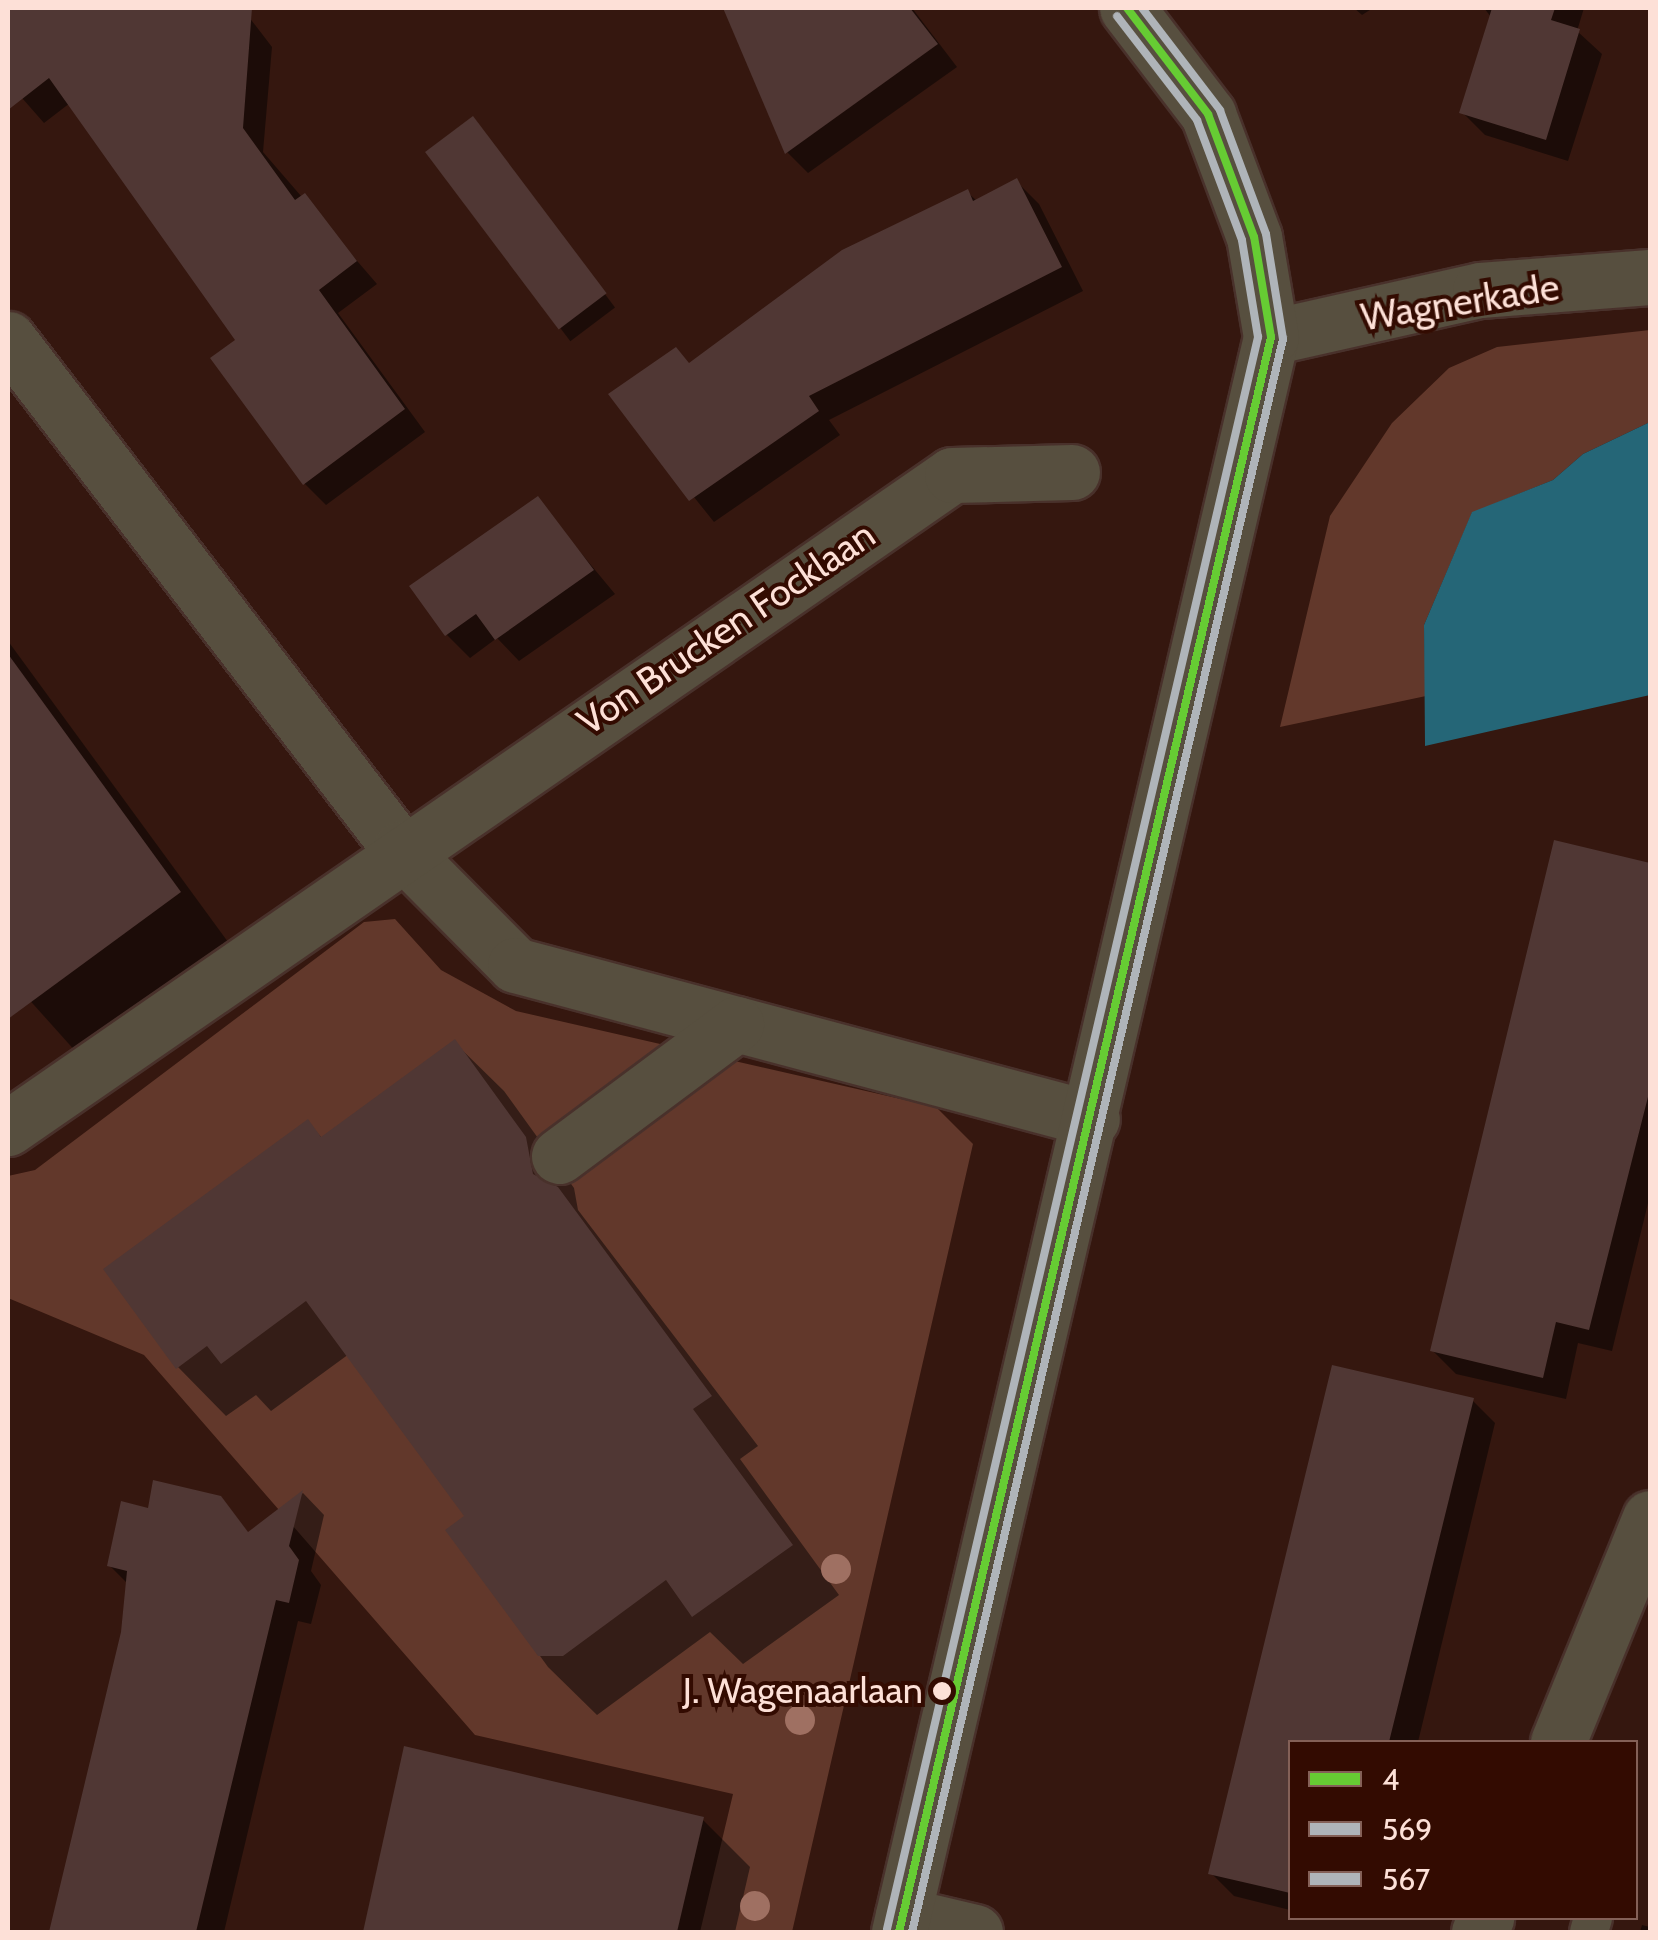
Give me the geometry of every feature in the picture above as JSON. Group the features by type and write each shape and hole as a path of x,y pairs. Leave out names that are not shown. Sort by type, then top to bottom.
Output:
{"street":[{"path":"975,1932 901,1924 1092,1119 1270,337 1254,237 1208,114 1128,8"},
{"name":"Wagnerkade","path":"1270,337 1480,290 1650,277"},
{"path":"8,339 400,848 515,964 1092,1119"},
{"name":"Von Brucken Focklaan","path":"8,1128 400,848 952,475 1072,472"},
{"path":"559,1156 736,1024"},
{"path":"1559,1740 1650,1518"}],"shaded area":[{"path":"1650,330 1650,422 1583,454 1553,480 1472,513 1424,625 1426,696 1280,727 1330,516 1392,423 1449,368 1497,347"},
{"path":"395,919 441,970 516,1011 936,1107 973,1144 792,1932 700,1932 733,1794 475,1735 144,1355 8,1298 8,1176 35,1170 364,922"}],"water":[{"path":"1650,422 1650,695 1425,746 1424,625 1472,512 1553,480 1583,454"}],"building":[{"path":"8,8 252,8 243,128 295,200 305,193 357,261 319,290 405,409 303,485 210,358 235,340 49,78 8,110"},
{"path":"723,8 910,8 938,44 785,154"},
{"path":"1492,8 1555,8 1551,20 1580,29 1546,140 1459,113"},
{"path":"473,116 607,293 559,329 425,152"},
{"path":"1017,178 1062,267 809,396 819,411 689,501 608,394 676,347 689,363 842,250 968,189 973,201"},
{"path":"538,496 594,570 495,640 476,614 445,636 409,586"},
{"path":"8,654 181,892 8,1019"},
{"path":"1554,840 1650,863 1650,1089 1589,1330 1556,1322 1543,1378 1430,1351"},
{"path":"455,1039 526,1137 533,1174 558,1187 712,1396 693,1409 793,1545 692,1617 666,1580 563,1656 538,1656 445,1530 464,1516 306,1301 221,1364 207,1346 176,1369 103,1269 308,1119 321,1137"},
{"path":"1332,1365 1474,1398 1389,1740 1288,1740 1288,1893 1208,1874"},
{"path":"153,1480 221,1496 248,1532 303,1490 289,1546 299,1560 289,1603 276,1600 196,1932 49,1932 121,1632 127,1571 107,1566 121,1501 148,1508"},
{"path":"404,1746 704,1817 677,1932 363,1932"}],"transit line":[{"name":"4","path":"899,1932 1271,337 1254,237 1208,114 1127,8"},
{"name":"569","path":"912,1932 1283,339 1266,234 1220,110 1142,8"},
{"name":"567","path":"887,1929 1258,337 1242,240 1197,120 1117,16"}],"place":[{"name":"J. Wagenaarlaan","path":"942,1691"}]}
